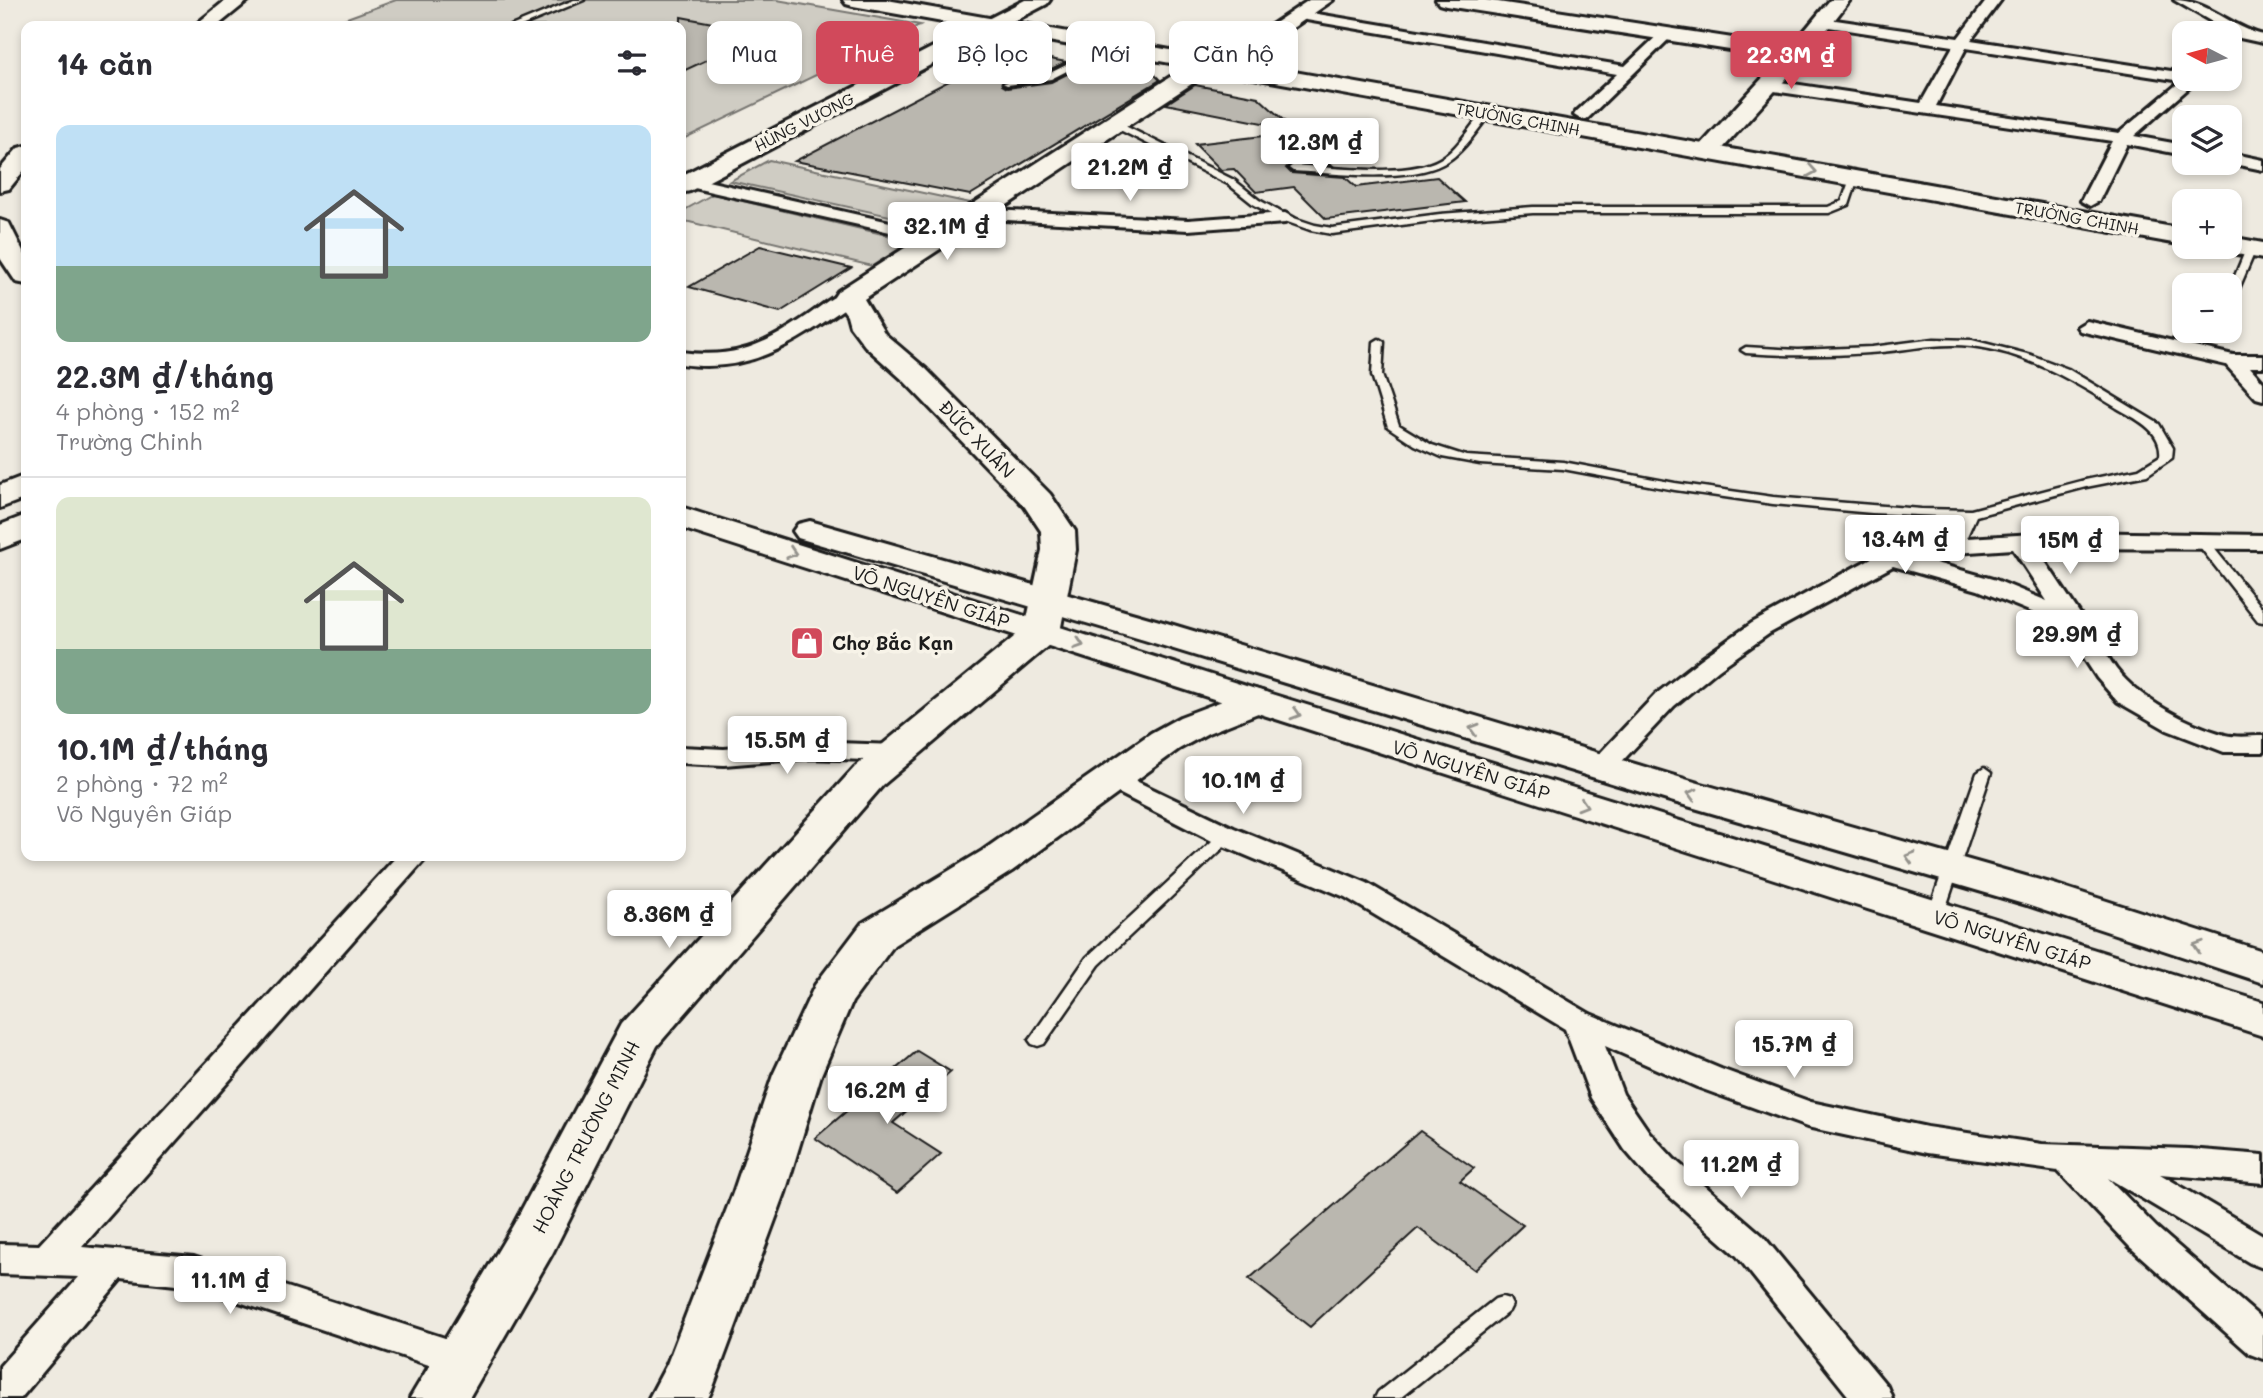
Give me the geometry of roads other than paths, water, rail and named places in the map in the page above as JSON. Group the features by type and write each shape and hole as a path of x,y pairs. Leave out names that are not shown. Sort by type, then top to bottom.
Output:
{"main road":[{"path":"187,21 215,0"},
{"path":"211,21 239,0"},
{"name":"TRƯỜNG CHINH","path":"853,0 973,9"},
{"name":"TRƯỜNG CHINH","path":"913,0 973,9 1000,21"},
{"name":"HÙNG VƯƠNG","path":"1000,21 1040,0"},
{"path":"1291,21 1323,0"},
{"path":"1446,0 1796,54"},
{"path":"1713,145 1796,54 1840,0"},
{"path":"919,37 973,9"},
{"name":"TRƯỜNG CHINH","path":"1052,30 1169,50"},
{"name":"HÙNG VƯƠNG","path":"686,181 933,55"},
{"name":"TRƯỜNG CHINH","path":"1298,72 1713,145 2172,215"},
{"path":"848,297 1176,84"},
{"name":"TRƯỜNG CHINH","path":"1494,107 1582,114 1854,178 2172,235"},
{"path":"0,184 21,159"},
{"path":"0,228 21,270"},
{"name":"ĐỨC XUÂN","path":"848,297 874,340 915,374 1038,501 1058,531 1059,550 1046,617"},
{"path":"0,498 21,488"},
{"name":"VÕ NGUYÊN GIÁP","path":"686,494 1046,617 1254,701 2263,1019"},
{"name":"VÕ NGUYÊN GIÁP","path":"686,518 1601,767 2042,895 2263,967"},
{"path":"0,539 21,528"},
{"name":"HOÀNG TRƯỜNG MINH","path":"439,1398 533,1239 638,1036 869,776 1046,617"},
{"path":"678,1398 697,1360 759,1193 797,1075 831,997 878,934 997,861 1165,741 1194,725 1254,701"}],"street":[{"path":"1926,109 1962,43 1994,0"},
{"path":"2180,0 2245,35 2263,38"},
{"path":"1300,15 1628,71"},
{"path":"2242,37 2263,19"},
{"path":"1822,22 2172,75"},
{"path":"1582,114 1667,34"},
{"path":"1767,85 2172,148"},
{"path":"2090,201 2122,138 2178,91"},
{"path":"2242,161 2263,165"},
{"path":"686,184 939,238"},
{"path":"975,215 1188,225 1285,218"},
{"path":"686,359 733,360 755,355 848,297"},
{"path":"2087,327 2233,361 2263,361"},
{"path":"2233,361 2263,394"},
{"path":"2020,541 2106,673 2127,696 2176,724 2224,744 2263,744"},
{"path":"1601,767 1665,700 1760,628 1909,548 2020,541 2263,542"},
{"path":"1889,557 1987,584 2055,613 2083,636"},
{"path":"686,755 724,757 808,750 896,753"},
{"path":"1113,779 1224,835 1356,890 1579,1021 1709,1078 1807,1114 1927,1140 2042,1157 2189,1162 2263,1169"},
{"path":"48,1261 408,861"},
{"path":"1579,1021 1608,1098 1637,1141 1662,1169 1750,1246 1873,1398"},
{"path":"2067,1158 2143,1237 2263,1343"},
{"path":"2105,1159 2263,1253"},
{"path":"0,1259 113,1263 194,1272 462,1360"},
{"path":"0,1394 113,1263"}],"lane":[{"path":"527,21 580,0"},
{"path":"1293,168 1390,171 1428,168 1444,161 1494,107"},
{"path":"1115,124 1231,182 1256,202 1285,218 1313,228 1332,231 1440,217 1534,210 1829,210 1846,203 1854,178"},
{"path":"2240,273 2252,244"},
{"path":"1379,342 1377,375 1394,427 1418,442 1465,459 1561,465 1641,482 1836,508 1971,514 2085,484 2143,472 2165,458 2167,448 2154,426 2064,372 2026,356 1972,343 1934,342 1872,350 1746,350"},
{"path":"1958,543 1971,514"},
{"path":"2201,540 2263,618"},
{"path":"1935,916 1984,773"},
{"path":"1038,1040 1093,961 1216,846 1224,835"},
{"path":"1385,1398 1502,1305"}],"place":[{"name":"Chợ Bắc Kạn","path":"807,643"}]}
